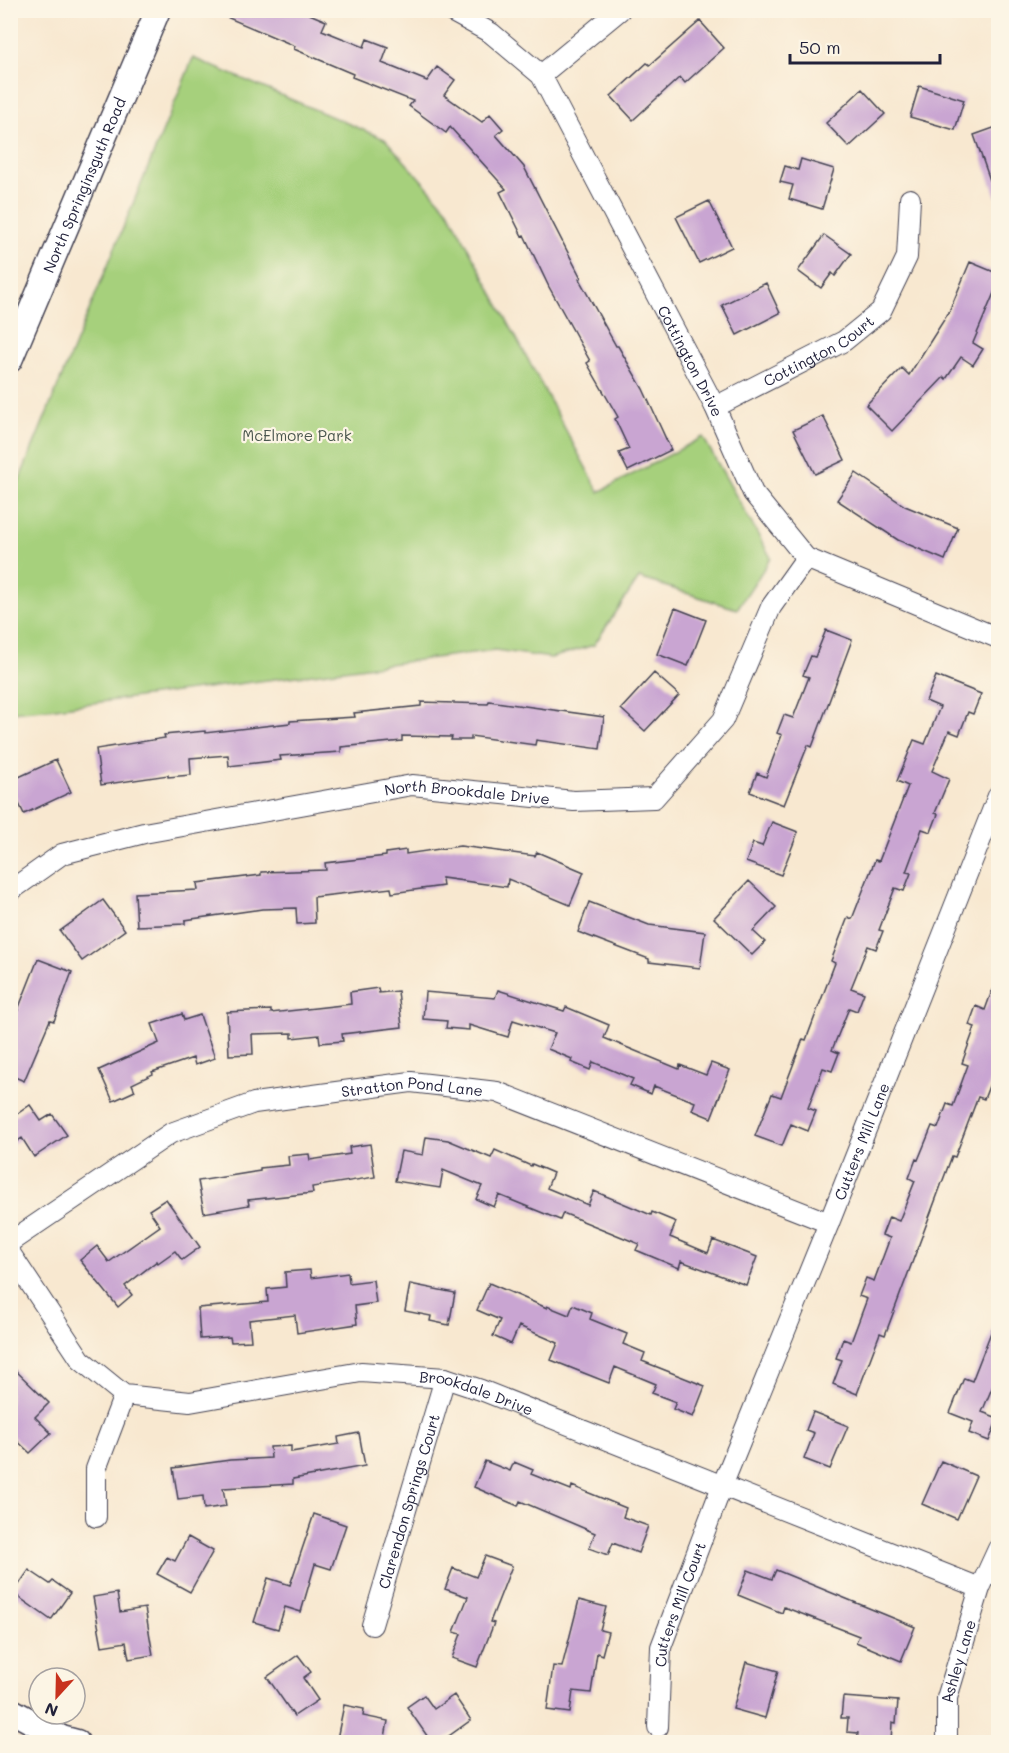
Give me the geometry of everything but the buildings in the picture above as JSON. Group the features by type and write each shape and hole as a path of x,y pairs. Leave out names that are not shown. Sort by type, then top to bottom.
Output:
{"street":[{"name":"North Springinsguth Road","path":"10,360 159,10"},
{"name":"Cottington Drive","path":"448,10 491,33 541,75 715,407 753,492 806,558 999,638"},
{"path":"541,75 620,10"},
{"name":"Cottington Court","path":"715,407 844,341 880,311 907,257 910,199"},
{"name":"North Brookdale Drive","path":"10,891 63,854 144,833 412,785 574,801 654,798 723,720 771,607 806,558"},
{"name":"Cutters Mill Lane","path":"722,1486 999,796"},
{"name":"Stratton Pond Lane","path":"10,1242 171,1133 254,1103 411,1082 497,1092 829,1223"},
{"path":"10,1253 81,1360 124,1395 96,1469 96,1517"},
{"name":"Brookdale Drive","path":"124,1395 190,1402 361,1372 445,1378 481,1390 980,1588"},
{"name":"Clarendon Springs Court","path":"372,1625 445,1378"},
{"name":"Cutters Mill Court","path":"658,1727 661,1647 722,1486"},
{"name":"Ashley Lane","path":"947,1743 946,1698 980,1588 999,1549"},
{"path":"10,1710 62,1738 77,1743"}],"green space":[{"name":"McElmore Park","path":"193,58 385,139 448,210 599,492 703,437 771,558 737,609 639,578 594,645 551,658 495,650 11,712 11,500"}]}
